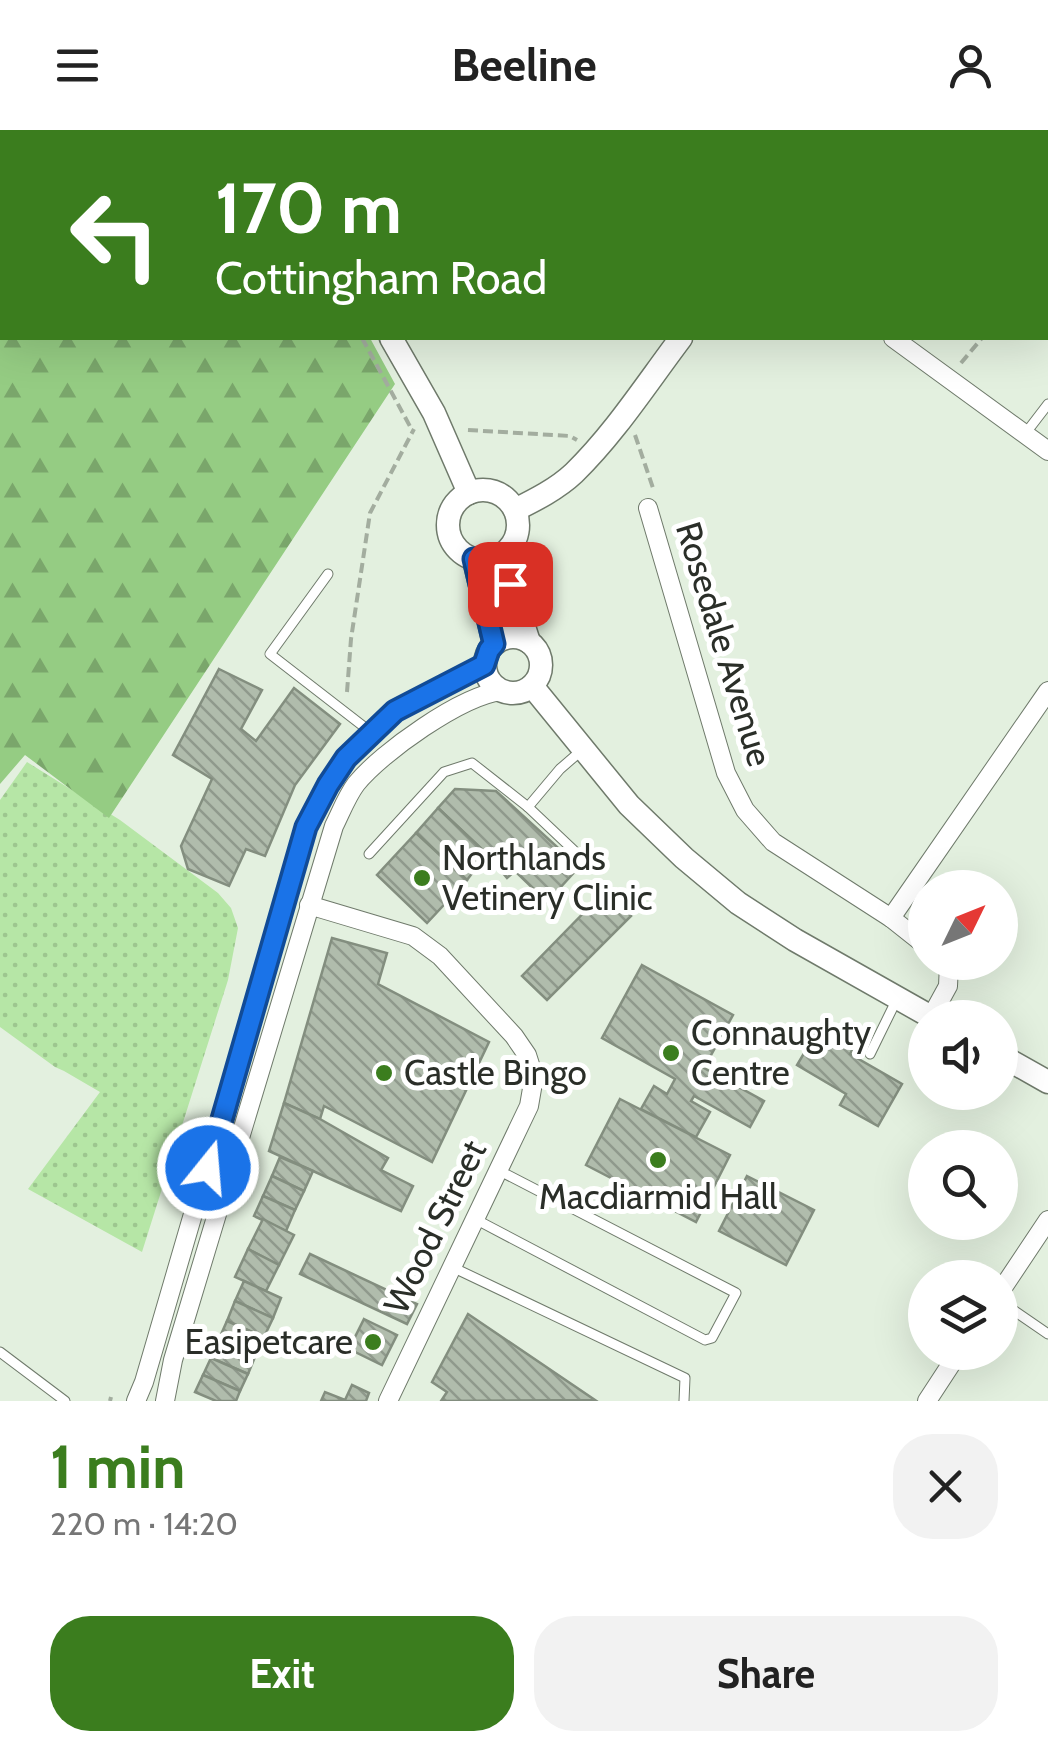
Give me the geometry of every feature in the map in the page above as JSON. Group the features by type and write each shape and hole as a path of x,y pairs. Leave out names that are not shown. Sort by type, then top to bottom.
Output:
{"street":[{"path":"392,340 434,413 469,493"},
{"path":"515,510 574,473 679,340"},
{"path":"896,340 1048,451"},
{"path":"490,490 500,494 515,510 515,540 492,559 464,555 450,538 448,517 460,498 469,493 490,490"},
{"name":"Rosedale Avenue","path":"648,508 726,773 744,810 773,842 908,931"},
{"path":"501,555 529,642"},
{"path":"474,559 489,654 486,676 500,691"},
{"path":"136,1401 306,827 346,758 395,711 512,636 529,642 536,647 542,664 532,686 512,694 483,693 405,739 354,786 334,826 173,1360 165,1401"},
{"path":"532,686 629,805 738,904 908,1004"},
{"path":"892,918 1048,691"},
{"name":"Wood Street","path":"309,905 413,936 440,956 514,1036 527,1055 534,1077 529,1106 388,1401"},
{"path":"1018,1065 1048,1082"},
{"path":"1018,1265 1048,1220"},
{"path":"927,1401 948,1370"}],"lane":[{"path":"1025,434 1048,404"},
{"path":"328,574 270,654 372,733"},
{"path":"528,806 584,748"},
{"path":"369,854 444,772 472,764 528,806 584,861"},
{"path":"870,1054 898,999"},
{"path":"475,1220 705,1340 712,1338 736,1293 498,1170"},
{"path":"452,1267 685,1378 684,1401"},
{"path":"1018,1313 1048,1334"},
{"path":"0,1352 65,1401"}],"path":[{"path":"363,340 412,430"},
{"path":"948,378 980,340"},
{"path":"346,712 351,640 370,513 412,430 434,413"},
{"path":"624,413 658,502 648,508"},
{"path":"446,440 464,430 570,436 593,452"}],"green space":[{"path":"0,340 371,340 395,384 109,818 25,755 0,784"},
{"path":"27,762 120,820 218,893 231,908 238,928 228,980 142,1252 28,1189 100,1092 55,1067 0,1027 0,800"}],"building":[{"path":"219,669 262,690 241,729 256,741 294,688 340,724 295,785 265,856 246,849 229,886 188,869 181,846 212,779 173,755"},
{"path":"455,789 496,791 579,867 547,902 515,871 507,878 438,808"},
{"path":"438,808 487,854 467,880 416,833"},
{"name":"Northlands Vetinery Clinic","path":"416,833 467,880 427,923 377,875"},
{"path":"605,891 631,916 547,1000 522,976"},
{"name":"Castle Bingo","path":"332,938 387,953 378,984 489,1042 432,1162 324,1106 320,1119 284,1103"},
{"name":"Connaughty Centre","path":"642,965 733,1015 704,1068 764,1101 750,1127 694,1096 691,1101 710,1112 696,1137 641,1109 654,1086 667,1094 675,1079 602,1038"},
{"path":"822,1023 856,1043 850,1054 902,1084 878,1126 840,1105 846,1094 797,1065"},
{"name":"Macdiarmid Hall","path":"620,1099 730,1155 696,1222 586,1165"},
{"path":"284,1103 388,1158 381,1170 413,1186 401,1211 269,1151"},
{"path":"280,1157 313,1171 304,1191 272,1176"},
{"path":"272,1176 304,1191 295,1210 263,1196"},
{"path":"747,1176 814,1210 786,1265 719,1231"},
{"path":"263,1196 295,1210 286,1231 254,1216"},
{"path":"263,1219 294,1235 279,1265 248,1249"},
{"path":"248,1249 279,1265 266,1291 235,1277"},
{"path":"310,1254 417,1304 407,1324 300,1274"},
{"path":"244,1281 281,1298 273,1318 235,1301"},
{"path":"235,1301 273,1318 264,1337 227,1321"},
{"path":"468,1314 595,1400 441,1401 447,1392 432,1382"},
{"name":"Easipetcare","path":"364,1319 397,1335 382,1365 349,1349"},
{"path":"227,1321 264,1337 255,1357 218,1341"},
{"path":"218,1341 255,1357 248,1374 211,1358"},
{"path":"211,1358 248,1374 240,1391 203,1375"},
{"path":"203,1375 240,1391 236,1401 216,1401 195,1392"},
{"path":"352,1385 369,1393 366,1401 321,1401 325,1392 345,1400"}],"place":[{"name":"Northlands Vetinery Clinic","path":"422,878"},
{"name":"Connaughty Centre","path":"671,1053"},
{"name":"Castle Bingo","path":"384,1073"},
{"name":"Macdiarmid Hall","path":"658,1160"},
{"name":"Easipetcare","path":"373,1342"}],"route":[{"path":"208,1168 306,827 346,758 395,711 484,665 494,644 474,559 501,555 510,584"}]}
